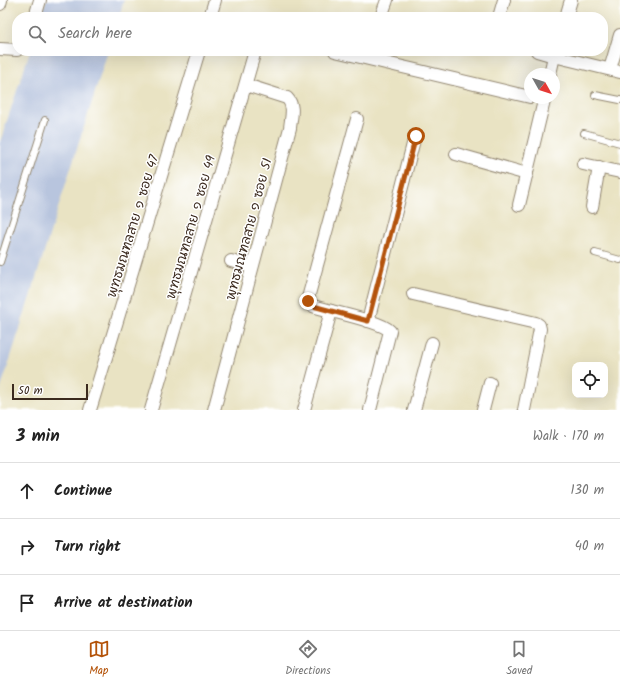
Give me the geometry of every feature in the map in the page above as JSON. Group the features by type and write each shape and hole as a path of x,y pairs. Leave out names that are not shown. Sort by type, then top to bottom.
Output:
{"street":[{"path":"0,4 1,0"},
{"path":"36,12 40,0"},
{"path":"213,12 215,0"},
{"path":"383,12 387,0"},
{"path":"500,12 504,0"},
{"path":"567,12 571,0"},
{"path":"566,56 615,70 620,35"},
{"path":"0,49 12,50"},
{"name":"พุทธมณฑลสาย ๑ ซอย 47","path":"90,410 198,56"},
{"name":"พุทธมณฑลสาย ๑ ซอย 49","path":"151,410 254,56"},
{"path":"373,56 524,94"},
{"path":"551,68 554,56"},
{"name":"พุทธมณฑลสาย ๑ ซอย 51","path":"214,410 290,128 292,108 291,102 287,98 246,85"},
{"path":"519,205 527,174 537,104"},
{"path":"357,119 308,301 313,306 368,321 387,328 390,331 370,410"},
{"path":"368,321 416,136"},
{"path":"456,154 527,174"},
{"path":"583,164 620,172"},
{"path":"592,207 599,168"},
{"path":"231,261 252,267"},
{"path":"413,294 536,323 539,325 540,329 524,410"},
{"path":"304,410 331,311"},
{"path":"414,410 432,343"},
{"path":"483,410 490,383"}],"lane":[{"path":"595,95 620,100"},
{"path":"0,262 45,120"},
{"path":"584,133 620,143"},
{"path":"595,253 620,260"}],"shaded area":[{"path":"46,0 124,0 120,12 42,12"},
{"path":"28,56 106,56 0,391 0,142"}],"route":[{"path":"308,301 313,306 368,321 416,136"}]}
